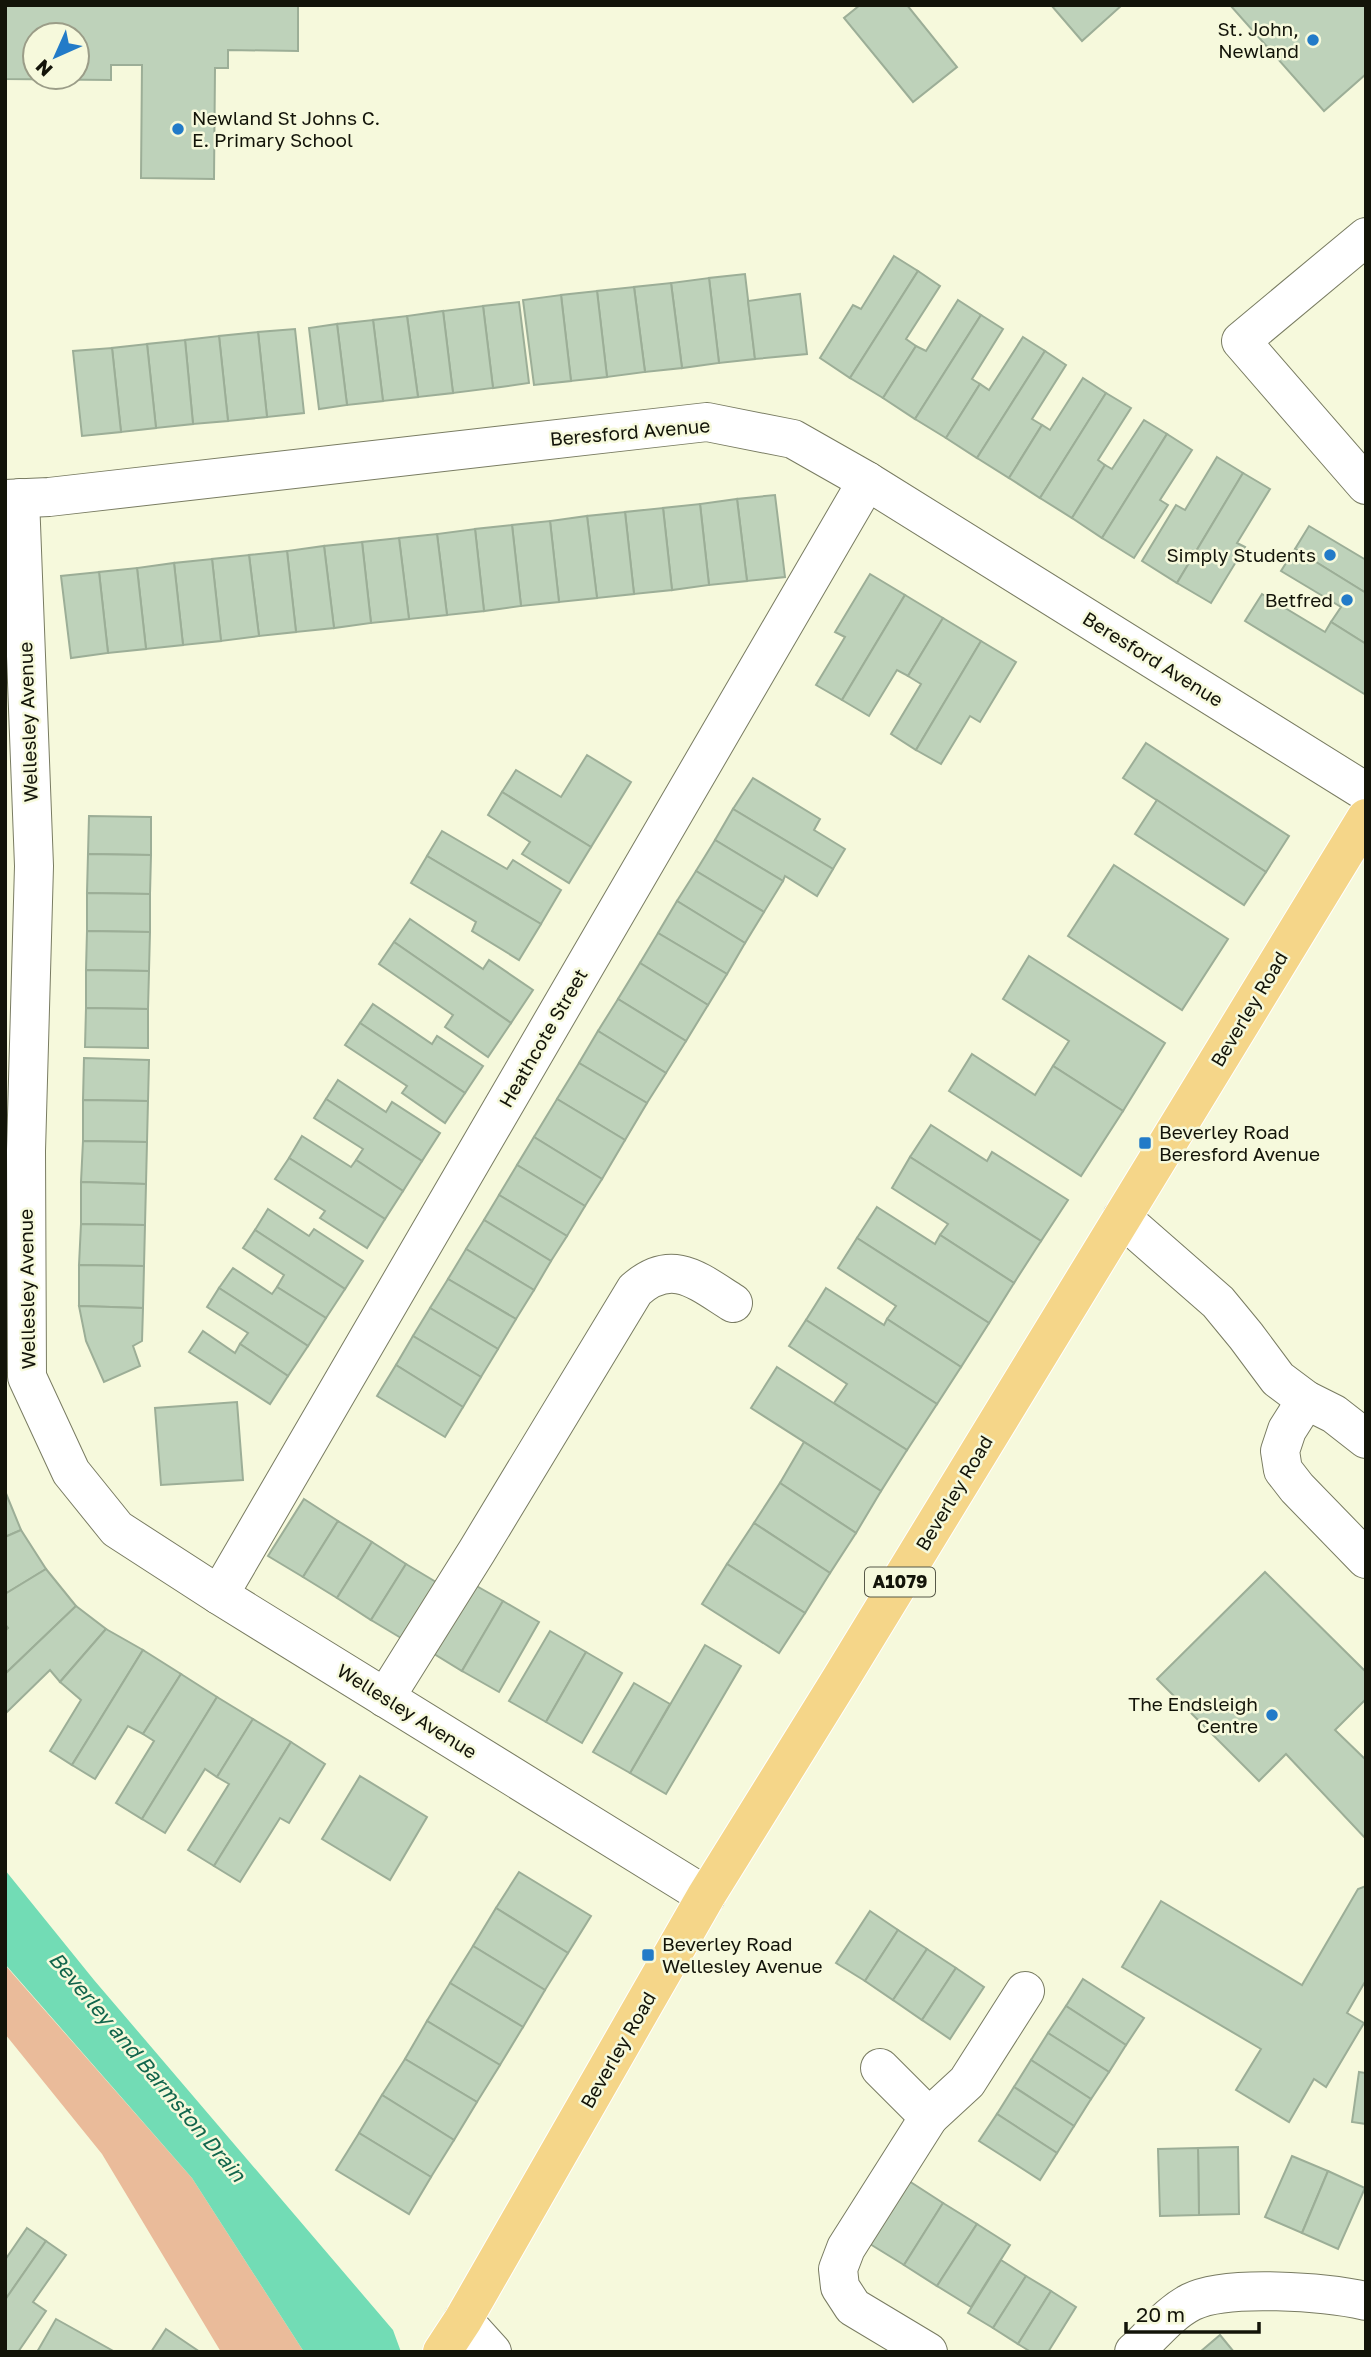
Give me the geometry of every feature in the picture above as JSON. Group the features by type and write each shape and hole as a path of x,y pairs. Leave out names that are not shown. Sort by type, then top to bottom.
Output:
{"main road":[{"name":"Beverley Road","path":"442,2352 463,2320 706,1896 1366,818"}],"street":[{"path":"1366,237 1241,341 1366,485"},
{"name":"Beresford Avenue","path":"13,499 707,422 793,439 867,481 1366,792"},
{"name":"Heathcote Street","path":"219,1595 867,481"},
{"name":"Wellesley Avenue","path":"13,499 34,866 26,1151 27,1377 71,1472 117,1529 706,1896"},
{"path":"1122,1218 1218,1302 1278,1379 1306,1400 1334,1414 1366,1439"},
{"path":"385,1698 635,1290 646,1280 673,1273 692,1277 733,1303"},
{"path":"1306,1400 1287,1430 1280,1451 1283,1470 1366,1559"},
{"path":"928,2352 853,2307 840,2287 838,2269 846,2248 929,2117 967,2082 1025,1992"},
{"path":"880,2068 929,2117"},
{"path":"1135,2352 1163,2322 1181,2308 1204,2298 1263,2292 1342,2296 1366,2301"},
{"path":"463,2320 492,2352"}],"shaded area":[{"path":"5,1965 192,2178 304,2352 221,2352 102,2154 5,2034"}],"water":[{"name":"Beverley and Barmston Drain","path":"5,1870 94,1980 393,2330 401,2352 304,2352 192,2178 5,1964"}],"building":[{"name":"Newland St Johns C. E. Primary School","path":"5,5 298,5 298,51 228,50 228,68 215,68 214,179 141,178 142,65 111,65 111,80 91,80 91,21 21,21 21,79 5,79"},
{"path":"860,5 907,5 957,67 913,102 844,18"},
{"path":"1051,5 1122,5 1082,41"},
{"name":"St. John, Newland","path":"1230,5 1366,5 1366,74 1324,111"},
{"path":"894,256 918,271 850,378 820,358 853,305 861,309"},
{"path":"918,271 940,286 906,339 916,346 883,398 850,378"},
{"path":"745,274 755,359 719,363 709,278"},
{"path":"709,278 719,363 682,368 671,283"},
{"path":"671,283 682,368 645,372 634,287"},
{"path":"634,287 645,372 607,377 597,291"},
{"path":"597,291 607,377 571,381 561,295"},
{"path":"800,294 807,354 755,359 748,301"},
{"path":"561,295 571,381 534,385 523,300"},
{"path":"958,300 981,315 915,419 883,398 916,346 926,351"},
{"path":"519,302 529,383 493,388 483,306"},
{"path":"483,306 493,388 453,393 443,311"},
{"path":"443,311 453,393 418,397 407,316"},
{"path":"981,315 1003,329 972,379 980,384 946,438 915,419"},
{"path":"407,316 418,397 383,401 373,320"},
{"path":"373,320 383,401 347,405 337,324"},
{"path":"337,324 347,405 319,409 309,328"},
{"path":"295,329 304,413 267,417 258,332"},
{"path":"258,332 267,417 228,421 219,336"},
{"path":"219,336 228,421 193,424 185,340"},
{"path":"1023,337 1045,351 977,458 946,438 980,384 989,390"},
{"path":"185,340 193,424 156,428 147,344"},
{"path":"147,344 156,428 121,432 112,348"},
{"path":"112,348 121,432 82,436 73,351"},
{"path":"1045,351 1066,365 1032,419 1042,425 1009,478 977,458"},
{"path":"1083,378 1106,393 1040,498 1009,478 1042,425 1050,430"},
{"path":"1106,393 1131,408 1098,460 1105,465 1072,518 1040,498"},
{"path":"1144,420 1167,434 1102,538 1072,518 1105,465 1112,469"},
{"path":"1167,434 1192,450 1160,500 1168,505 1134,558 1102,538"},
{"path":"1217,457 1243,473 1177,583 1142,561 1176,505 1185,510"},
{"path":"1243,473 1270,489 1237,543 1245,547 1211,603 1177,583"},
{"path":"775,495 785,577 747,581 737,499"},
{"path":"737,499 747,581 709,585 700,504"},
{"path":"700,504 709,585 672,590 663,508"},
{"path":"663,508 672,590 634,594 625,512"},
{"path":"625,512 634,594 597,598 587,516"},
{"path":"587,516 597,598 559,602 550,521"},
{"path":"550,521 559,602 521,606 512,525"},
{"path":"512,525 521,606 484,611 475,529"},
{"name":"Simply Students","path":"1309,526 1366,560 1366,593 1295,549"},
{"path":"475,529 484,611 447,615 437,534"},
{"path":"437,534 447,615 409,619 399,538"},
{"path":"399,538 409,619 371,623 362,542"},
{"path":"362,542 371,623 334,628 324,546"},
{"path":"324,546 334,628 296,632 287,551"},
{"name":"Betfred","path":"1295,549 1366,593 1366,644 1331,622 1341,607 1281,571"},
{"path":"287,551 296,632 259,636 249,555"},
{"path":"249,555 259,636 221,641 212,559"},
{"path":"212,559 221,641 183,645 174,563"},
{"path":"174,563 183,645 146,649 137,568"},
{"path":"137,568 146,649 108,653 99,572"},
{"path":"99,572 108,653 71,658 61,576"},
{"path":"870,574 905,595 842,700 816,685 845,637 835,632"},
{"path":"1262,594 1325,632 1331,622 1366,644 1366,695 1245,621"},
{"path":"905,595 943,618 908,676 897,670 869,716 842,700"},
{"path":"943,618 981,641 916,750 891,734 921,684 908,676"},
{"path":"981,641 1016,662 980,722 970,716 941,764 916,750"},
{"path":"1146,743 1289,836 1266,872 1123,778"},
{"path":"587,755 631,782 591,847 502,792 516,770 561,797"},
{"path":"753,778 820,819 814,830 845,849 833,869 733,809"},
{"path":"502,792 591,847 569,883 522,854 530,842 488,815"},
{"path":"1157,800 1266,872 1244,905 1135,834"},
{"path":"733,809 833,869 817,896 785,876 783,881 715,840"},
{"path":"89,816 151,817 151,855 88,854"},
{"path":"442,831 507,869 513,860 561,890 541,924 427,856"},
{"path":"715,840 783,881 764,912 696,871"},
{"path":"88,854 151,855 150,894 87,893"},
{"path":"427,856 541,924 519,960 472,931 476,922 411,883"},
{"path":"1114,865 1228,939 1182,1010 1068,936"},
{"path":"696,871 764,912 745,943 677,901"},
{"path":"87,893 150,894 150,932 87,931"},
{"path":"677,901 745,943 727,974 658,933"},
{"path":"410,919 483,969 489,960 533,990 511,1023 394,942"},
{"path":"87,931 150,932 149,971 86,970"},
{"path":"658,933 727,974 708,1005 640,963"},
{"path":"394,942 511,1023 488,1057 445,1027 453,1015 379,964"},
{"path":"1029,956 1165,1043 1123,1111 1053,1066 1069,1041 1003,999"},
{"path":"640,963 708,1005 686,1041 618,999"},
{"path":"86,970 149,971 148,1009 86,1008"},
{"path":"618,999 686,1041 666,1073 598,1031"},
{"path":"373,1004 432,1044 437,1036 483,1066 465,1093 360,1023"},
{"path":"86,1008 148,1009 148,1048 85,1047"},
{"path":"360,1023 465,1093 445,1123 402,1093 407,1086 345,1045"},
{"path":"598,1031 666,1073 647,1103 579,1063"},
{"path":"972,1054 1035,1095 1053,1066 1123,1111 1081,1176 949,1091"},
{"path":"84,1058 149,1060 148,1101 83,1100"},
{"path":"579,1063 647,1103 625,1140 557,1099"},
{"path":"338,1080 386,1112 392,1102 440,1133 422,1161 326,1099"},
{"path":"326,1099 422,1161 403,1191 356,1160 363,1149 314,1118"},
{"path":"557,1099 625,1140 602,1179 534,1137"},
{"path":"83,1100 148,1101 147,1142 83,1141"},
{"path":"931,1125 987,1161 992,1152 1068,1200 1041,1241 910,1157"},
{"path":"302,1136 351,1167 356,1160 403,1191 385,1219 289,1158"},
{"path":"534,1137 602,1179 585,1206 517,1165"},
{"path":"83,1141 147,1142 146,1184 81,1182"},
{"path":"910,1157 1041,1241 1014,1283 940,1235 948,1224 892,1188"},
{"path":"289,1158 385,1219 367,1248 320,1218 325,1211 275,1179"},
{"path":"517,1165 585,1206 567,1236 499,1195"},
{"path":"81,1182 146,1184 145,1225 81,1224"},
{"path":"499,1195 567,1236 551,1261 484,1220"},
{"path":"877,1207 935,1244 940,1235 1014,1283 989,1323 857,1238"},
{"path":"268,1209 309,1236 314,1229 363,1261 345,1289 255,1230"},
{"path":"484,1220 551,1261 534,1290 466,1249"},
{"path":"81,1224 145,1225 144,1266 79,1265"},
{"path":"255,1230 345,1289 326,1318 277,1287 284,1275 243,1248"},
{"path":"857,1238 989,1323 961,1367 887,1319 896,1306 838,1268"},
{"path":"466,1249 534,1290 516,1319 448,1279"},
{"path":"79,1265 144,1266 143,1308 79,1306"},
{"path":"233,1268 272,1294 277,1287 326,1318 308,1346 219,1288"},
{"path":"448,1279 516,1319 498,1349 430,1308"},
{"path":"219,1288 308,1346 288,1376 240,1344 248,1333 207,1307"},
{"path":"826,1288 884,1325 887,1319 961,1367 937,1404 806,1320"},
{"path":"79,1306 143,1308 142,1341 133,1346 140,1366 104,1382 86,1341"},
{"path":"430,1308 498,1349 481,1377 413,1336"},
{"path":"806,1320 937,1404 907,1450 834,1403 847,1384 789,1346"},
{"path":"203,1331 235,1353 240,1344 288,1376 270,1404 189,1352"},
{"path":"413,1336 481,1377 463,1407 396,1365"},
{"path":"396,1365 463,1407 445,1437 377,1396"},
{"path":"777,1367 907,1450 881,1491 751,1408"},
{"path":"237,1402 243,1480 161,1485 155,1408"},
{"path":"804,1442 881,1491 856,1533 780,1483"},
{"path":"780,1483 856,1533 830,1573 754,1523"},
{"path":"5,1491 21,1530 5,1537"},
{"path":"304,1499 338,1521 303,1577 268,1556"},
{"path":"338,1521 372,1542 337,1598 303,1577"},
{"path":"754,1523 830,1573 805,1613 727,1564"},
{"path":"21,1530 46,1569 5,1594 5,1537"},
{"path":"372,1542 406,1564 371,1620 337,1598"},
{"path":"406,1564 441,1585 406,1641 371,1620"},
{"path":"727,1564 805,1613 779,1653 702,1604"},
{"path":"46,1569 76,1606 5,1674 5,1631 8,1628 5,1624 5,1594"},
{"name":"The Endsleigh Centre","path":"1265,1572 1366,1672 1366,1699 1335,1730 1366,1760 1366,1839 1286,1754 1259,1781 1157,1679"},
{"path":"466,1580 503,1601 462,1671 426,1649"},
{"path":"503,1601 539,1622 499,1692 462,1671"},
{"path":"76,1606 106,1629 60,1682 50,1670 6,1713 5,1674"},
{"path":"106,1629 143,1650 72,1765 50,1751 81,1700 60,1682"},
{"path":"550,1631 586,1652 546,1722 509,1701"},
{"path":"705,1645 741,1666 666,1794 630,1773"},
{"path":"143,1650 181,1674 143,1734 128,1726 95,1779 72,1765"},
{"path":"586,1652 622,1673 582,1743 546,1722"},
{"path":"181,1674 217,1697 142,1819 116,1803 154,1741 143,1734"},
{"path":"634,1683 670,1704 630,1773 593,1752"},
{"path":"217,1697 253,1719 217,1777 205,1769 165,1833 142,1819"},
{"path":"253,1719 291,1742 214,1866 188,1850 229,1784 217,1777"},
{"path":"291,1742 325,1764 289,1823 280,1818 240,1882 214,1866"},
{"path":"360,1776 427,1817 390,1880 322,1839"},
{"path":"519,1872 591,1916 568,1953 496,1908"},
{"path":"1366,1886 1366,1980 1347,2013 1364,2023 1326,2087 1314,2079 1289,2122 1236,2090 1261,2049 1122,1967 1161,1901 1302,1985 1358,1889"},
{"path":"496,1908 568,1953 545,1990 473,1946"},
{"path":"870,1911 898,1930 865,1981 836,1963"},
{"path":"898,1930 927,1949 893,2000 865,1981"},
{"path":"473,1946 545,1990 523,2027 450,1983"},
{"path":"927,1949 956,1968 922,2020 893,2000"},
{"path":"956,1968 984,1987 950,2039 922,2020"},
{"path":"1083,1979 1144,2018 1126,2045 1066,2006"},
{"path":"450,1983 523,2027 500,2065 427,2021"},
{"path":"1066,2006 1126,2045 1109,2072 1048,2033"},
{"path":"427,2021 500,2065 477,2102 405,2059"},
{"path":"1048,2033 1109,2072 1091,2099 1031,2060"},
{"path":"405,2059 477,2102 454,2140 382,2095"},
{"path":"1031,2060 1091,2099 1074,2126 1014,2087"},
{"path":"1359,2072 1366,2073 1366,2124 1352,2122"},
{"path":"1014,2087 1074,2126 1057,2153 997,2114"},
{"path":"382,2095 454,2140 431,2177 359,2133"},
{"path":"997,2114 1057,2153 1040,2180 979,2141"},
{"path":"359,2133 431,2177 409,2214 336,2170"},
{"path":"1238,2147 1239,2214 1199,2215 1198,2148"},
{"path":"1198,2148 1199,2215 1160,2216 1158,2149"},
{"path":"1292,2156 1328,2171 1302,2233 1265,2217"},
{"path":"1328,2171 1365,2188 1338,2249 1302,2233"},
{"path":"909,2181 943,2203 904,2265 870,2244"},
{"path":"943,2203 977,2224 937,2286 904,2265"},
{"path":"977,2224 1010,2245 971,2307 937,2286"},
{"path":"27,2228 46,2241 5,2300 5,2260"},
{"path":"46,2241 66,2255 33,2302 46,2311 18,2352 5,2352 5,2300"},
{"path":"1001,2260 1026,2276 993,2328 968,2313"},
{"path":"1026,2276 1051,2291 1018,2344 993,2328"},
{"path":"1051,2291 1076,2307 1048,2352 1031,2352 1018,2344"},
{"path":"56,2319 115,2352 37,2352"},
{"path":"166,2329 200,2352 151,2352"},
{"path":"1220,2335 1234,2352 1200,2352"}],"place":[{"name":"St. John, Newland","path":"1313,40"},
{"name":"Newland St Johns C. E. Primary School","path":"178,129"},
{"name":"Simply Students","path":"1330,555"},
{"name":"Betfred","path":"1347,600"},
{"name":"Beverley Road Beresford Avenue","path":"1145,1143"},
{"name":"The Endsleigh Centre","path":"1272,1715"},
{"name":"Beverley Road Wellesley Avenue","path":"648,1955"}]}
